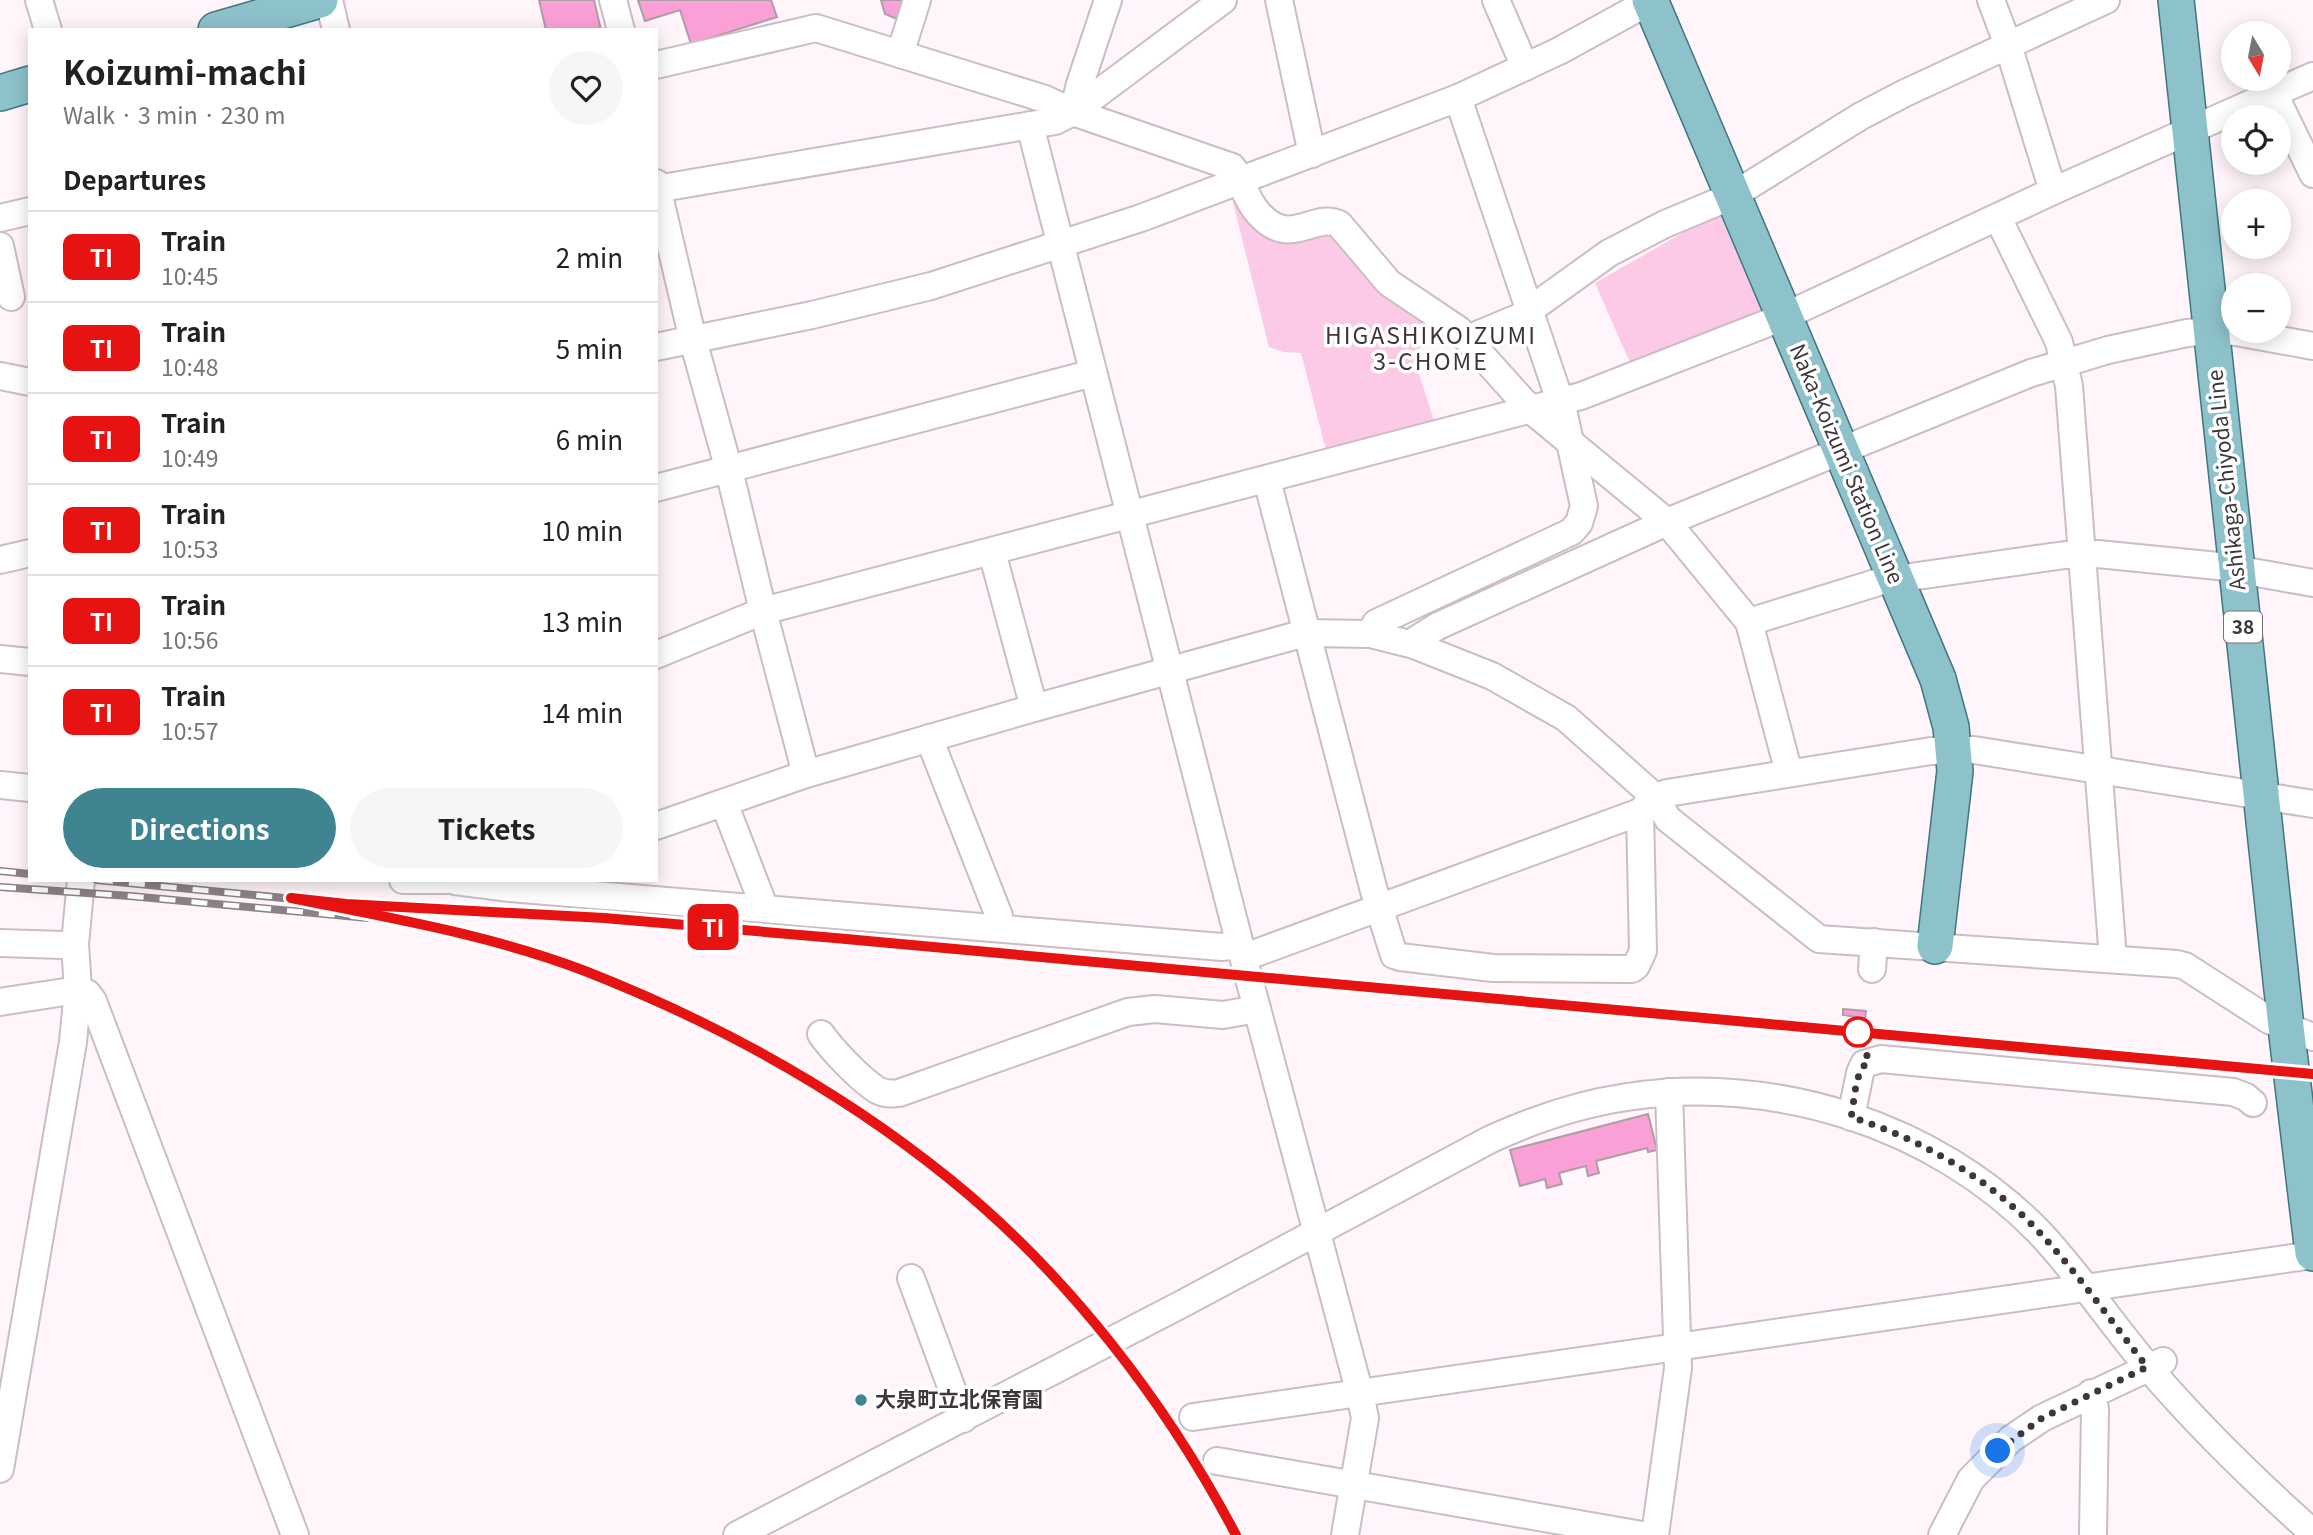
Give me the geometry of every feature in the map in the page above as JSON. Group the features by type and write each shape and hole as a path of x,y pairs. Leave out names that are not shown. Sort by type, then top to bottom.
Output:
{"main road":[{"path":"223,28 320,0"},
{"name":"Naka-Koizumi Station Line","path":"1651,0 1938,679 1949,715 1954,749 1953,802 1936,946"},
{"name":"Ashikaga-Chiyoda Line","path":"2176,0 2262,796 2300,1032 2313,1254"},
{"path":"0,93 28,85"}],"street":[{"path":"39,0 47,28"},
{"path":"329,0 336,28"},
{"path":"613,0 620,28"},
{"path":"900,54 917,0"},
{"path":"1073,112 1108,0"},
{"path":"658,187 1055,121 1073,112 1223,0"},
{"path":"1279,0 1312,153"},
{"path":"1496,0 1525,67"},
{"path":"658,347 812,315 931,286 1142,218 1458,98 1559,51 1651,0"},
{"path":"1991,0 2008,45 2053,191"},
{"path":"1469,340 1530,311 1609,253 1665,224 1732,196 1861,116 2106,0"},
{"path":"658,65 816,28 1045,99 1073,112 1232,167 1252,205 1272,225 1292,230 1328,222 1339,224 1389,283 1459,330 1531,411 1667,522 1749,622 1789,773"},
{"path":"658,654 763,611 1560,402 1684,357 1783,317 2053,191 2313,76"},
{"path":"2274,94 2313,174"},
{"path":"1370,634 1376,623 1571,532 1579,523 1584,506 1560,402 1458,98"},
{"path":"1030,125 1257,1009 1360,1394 1365,1418 1345,1535"},
{"path":"658,191 693,340 806,774"},
{"path":"0,218 28,211"},
{"path":"1998,218 2059,342 2065,363 2083,554 2112,946 2110,959"},
{"path":"0,246 14,297"},
{"path":"1413,645 1417,639 1438,626 1667,522 2031,373 2108,350 2176,335 2211,331 2236,332 2313,346"},
{"path":"658,488 1093,373"},
{"path":"0,376 28,382"},
{"path":"1267,480 1390,949 1394,955 1493,968 1632,969 1643,951 1648,804"},
{"path":"992,552 1034,708"},
{"path":"0,560 28,553"},
{"path":"1749,622 1882,581 2083,554 2236,569 2313,583"},
{"path":"1474,577 1489,603"},
{"path":"658,825 806,774 1306,633 1370,634 1413,645 1492,676 1566,718 1648,804 1814,937 2185,967 2269,1020 2300,1032"},
{"path":"0,659 28,662"},
{"path":"929,738 999,916 999,927"},
{"path":"469,882 510,888 999,927 1242,951 1380,909 1648,804 1667,793 1954,749 2313,804"},
{"path":"0,785 28,788"},
{"path":"724,803 765,909"},
{"path":"0,1469 74,1042 78,990 75,944 79,893"},
{"path":"1872,969 1874,942"},
{"path":"0,943 75,944"},
{"path":"0,1002 78,990 87,993 93,1001 295,1535"},
{"path":"821,1034 830,1048 878,1091 890,1094 1128,1013 1155,1009 1223,1015 1257,1009"},
{"path":"1851,1117 1864,1063 1881,1059 2233,1092 2253,1103"},
{"path":"1655,1535 1678,1368 1669,1092"},
{"path":"737,1535 963,1419 1472,1149 1533,1121 1601,1101 1669,1092 1717,1092 1798,1102 1889,1129 1950,1161 1996,1194 2039,1232 2084,1287 2155,1364 2200,1426 2313,1533"},
{"path":"1194,1417 2313,1254"},
{"path":"911,1278 963,1419"},
{"path":"1942,1535 1971,1479 2011,1440 2042,1418 2155,1364"},
{"path":"2091,1393 2095,1409 2093,1535"},
{"path":"1217,1461 1642,1535"}],"shaded area":[{"path":"1236,199 1250,218 1331,229 1446,335 1412,352 1436,427 1327,454 1301,353 1283,352 1269,347 1233,202"},
{"path":"1719,212 1761,309 1755,319 1632,367 1595,283"}],"building":[{"path":"539,0 594,0 601,28 546,28"},
{"path":"638,0 771,0 777,17 691,44 680,10 645,21"},
{"path":"881,0 903,0 897,19 885,14"},
{"path":"1843,1009 1866,1011 1864,1027 1856,1027 1857,1017 1843,1015"},
{"path":"1648,1114 1657,1150 1648,1152 1647,1148 1596,1161 1599,1173 1588,1176 1586,1166 1559,1173 1562,1184 1547,1188 1545,1179 1520,1186 1510,1150"}],"railway":[{"path":"0,871 28,874"},
{"path":"118,882 346,904 604,918 835,938 2313,1074"},
{"path":"0,887 368,918"},
{"path":"360,912 480,937 595,975 752,1049 888,1132 941,1172 992,1216 1040,1263 1085,1313 1167,1420 1236,1535"}],"train":[{"name":"TI","path":"1236,1535 1202,1472 1162,1411 1110,1341 1011,1235 952,1181 887,1132 789,1069 671,1009 584,971 482,938 291,898 346,904 604,918 835,938 2313,1074"}],"place":[{"name":"大泉町立北保育園","path":"861,1400"}],"district":[{"name":"HIGASHIKOIZUMI 3-CHOME","path":"1431,349"}],"route":[{"path":"1858,1032 1869,1061 1864,1063 1860,1073 1851,1117 1889,1129 1950,1161 2017,1211 2065,1262 2147,1367 2042,1418 1998,1451"}]}
